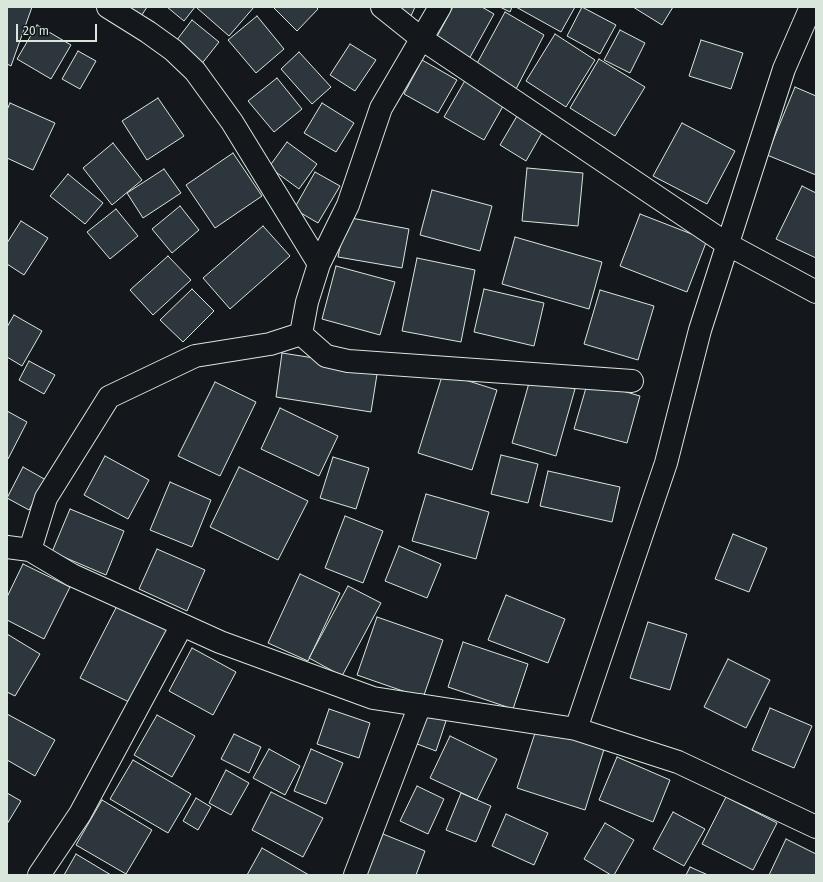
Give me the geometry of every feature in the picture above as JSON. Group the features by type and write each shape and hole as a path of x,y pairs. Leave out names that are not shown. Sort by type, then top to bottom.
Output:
{"street":[{"path":"108,7 148,32 173,50 195,72 232,122 319,264"},
{"path":"382,7 422,39 727,244 816,292"},
{"path":"301,334 307,302 319,264 348,206 381,108 440,7"},
{"path":"576,729 666,463 700,330 727,244 784,69 811,7"},
{"path":"301,334 326,356 348,361 632,381"},
{"path":"30,550 46,498 109,397 195,356 270,344 301,334"},
{"path":"7,547 30,550 72,575 220,642 373,698 576,729 678,762 816,827"},
{"path":"39,875 80,814 182,625"},
{"path":"355,875 420,705"}],"building":[{"path":"7,7 32,7 11,66 7,64"},
{"path":"117,7 147,7 138,21"},
{"path":"167,7 195,7 184,21"},
{"path":"254,7 229,36 197,8"},
{"path":"273,7 316,7 318,9 297,31"},
{"path":"393,7 415,7 411,16"},
{"path":"453,7 482,7 494,14 468,61 434,42"},
{"path":"500,7 512,7 510,12"},
{"path":"516,7 575,7 561,32"},
{"path":"582,7 616,25 600,54 567,36"},
{"path":"633,7 673,7 662,25"},
{"path":"505,12 544,35 515,91 474,69"},
{"path":"257,16 284,49 256,73 228,40"},
{"path":"192,20 219,42 200,66 173,45"},
{"path":"37,25 71,45 51,79 17,59"},
{"path":"620,30 645,43 630,73 604,60"},
{"path":"555,34 595,60 566,107 526,81"},
{"path":"701,40 743,53 731,89 689,76"},
{"path":"350,44 376,60 355,91 330,75"},
{"path":"78,51 96,61 80,89 62,79"},
{"path":"299,52 331,87 312,104 281,69"},
{"path":"599,59 645,87 615,136 570,108"},
{"path":"422,60 457,80 438,113 404,94"},
{"path":"467,77 507,99 484,140 444,117"},
{"path":"277,78 302,109 274,132 248,101"},
{"path":"795,87 816,96 816,175 767,155"},
{"path":"158,98 184,136 147,160 122,121"},
{"path":"10,103 55,123 33,170 7,158 7,110"},
{"path":"322,103 354,123 336,152 304,133"},
{"path":"517,116 543,131 526,161 500,145"},
{"path":"682,123 735,151 707,204 653,176"},
{"path":"287,142 317,164 299,189 269,167"},
{"path":"113,143 142,180 112,205 83,168"},
{"path":"233,153 262,196 215,228 186,185"},
{"path":"527,168 583,173 578,226 522,221"},
{"path":"164,169 181,193 143,218 127,193"},
{"path":"315,172 340,186 318,223 294,209"},
{"path":"68,174 103,203 85,224 50,196"},
{"path":"802,186 816,193 816,258 776,239"},
{"path":"432,190 492,206 480,251 420,235"},
{"path":"180,206 199,230 172,253 152,229"},
{"path":"116,209 138,236 110,259 87,232"},
{"path":"640,214 707,240 687,292 620,266"},
{"path":"346,217 409,229 402,268 338,257"},
{"path":"21,221 48,238 24,275 7,264 7,243"},
{"path":"263,226 290,256 230,309 203,278"},
{"path":"515,237 602,262 589,309 502,284"},
{"path":"168,256 191,280 153,315 130,290"},
{"path":"417,258 475,270 461,342 402,331"},
{"path":"336,266 395,282 380,335 322,319"},
{"path":"192,289 214,311 183,342 160,320"},
{"path":"484,289 544,303 534,346 474,332"},
{"path":"600,290 654,306 638,360 584,344"},
{"path":"14,315 42,331 22,366 7,357 7,327"},
{"path":"282,353 378,368 371,412 276,397"},
{"path":"29,361 55,375 44,394 19,380"},
{"path":"443,373 497,390 472,470 418,453"},
{"path":"531,376 575,389 556,456 512,443"},
{"path":"588,381 640,396 627,443 574,429"},
{"path":"215,382 256,402 220,476 178,456"},
{"path":"280,408 338,436 319,476 261,449"},
{"path":"7,411 27,422 8,459 7,459"},
{"path":"501,455 538,464 528,503 491,494"},
{"path":"105,456 149,480 128,519 84,495"},
{"path":"333,457 369,468 356,509 320,498"},
{"path":"23,467 46,480 29,510 7,498"},
{"path":"239,467 308,501 278,560 210,527"},
{"path":"548,471 620,487 612,522 540,506"},
{"path":"170,482 211,500 192,547 150,530"},
{"path":"426,494 489,512 476,559 412,541"},
{"path":"70,509 124,531 106,575 52,552"},
{"path":"345,516 383,531 363,583 325,568"},
{"path":"733,534 767,548 749,592 715,579"},
{"path":"399,546 441,564 427,598 385,581"},
{"path":"157,549 205,570 187,611 139,589"},
{"path":"23,564 70,587 44,639 7,620 7,597"},
{"path":"300,574 340,593 308,661 268,643"},
{"path":"348,586 381,603 342,676 309,658"},
{"path":"506,595 565,619 548,663 488,640"},
{"path":"118,604 168,629 131,703 80,678"},
{"path":"377,617 443,640 423,698 357,675"},
{"path":"648,622 687,634 670,690 630,678"},
{"path":"7,634 40,654 15,696 7,692"},
{"path":"463,642 528,664 513,709 448,687"},
{"path":"192,648 236,672 213,715 169,691"},
{"path":"728,659 770,680 746,728 704,707"},
{"path":"770,708 812,726 794,768 752,750"},
{"path":"329,709 370,723 359,758 317,744"},
{"path":"421,709 447,718 436,751 409,741"},
{"path":"7,714 55,740 35,776 7,760"},
{"path":"157,715 195,736 172,777 134,755"},
{"path":"538,724 605,746 585,810 517,788"},
{"path":"234,734 261,747 249,773 221,759"},
{"path":"450,736 497,759 477,800 430,778"},
{"path":"269,749 300,766 285,795 253,778"},
{"path":"311,749 343,763 326,804 294,791"},
{"path":"617,757 670,780 653,822 599,800"},
{"path":"133,760 191,794 168,833 110,799"},
{"path":"226,770 249,783 231,815 209,803"},
{"path":"417,786 444,799 428,834 400,821"},
{"path":"271,792 323,818 303,857 252,830"},
{"path":"7,793 21,801 7,824"},
{"path":"461,793 491,806 476,842 446,830"},
{"path":"726,797 777,823 753,870 702,844"},
{"path":"196,798 211,807 198,830 183,821"},
{"path":"102,800 152,830 126,874 76,845"},
{"path":"673,812 705,829 684,866 653,849"},
{"path":"506,814 548,833 534,865 492,846"},
{"path":"605,823 634,840 614,875 611,875 584,859"},
{"path":"383,834 425,851 416,875 366,875"},
{"path":"786,839 816,854 816,875 769,875"},
{"path":"262,848 309,875 247,875"},
{"path":"76,854 111,875 64,875"},
{"path":"690,867 708,875 686,875"}]}
